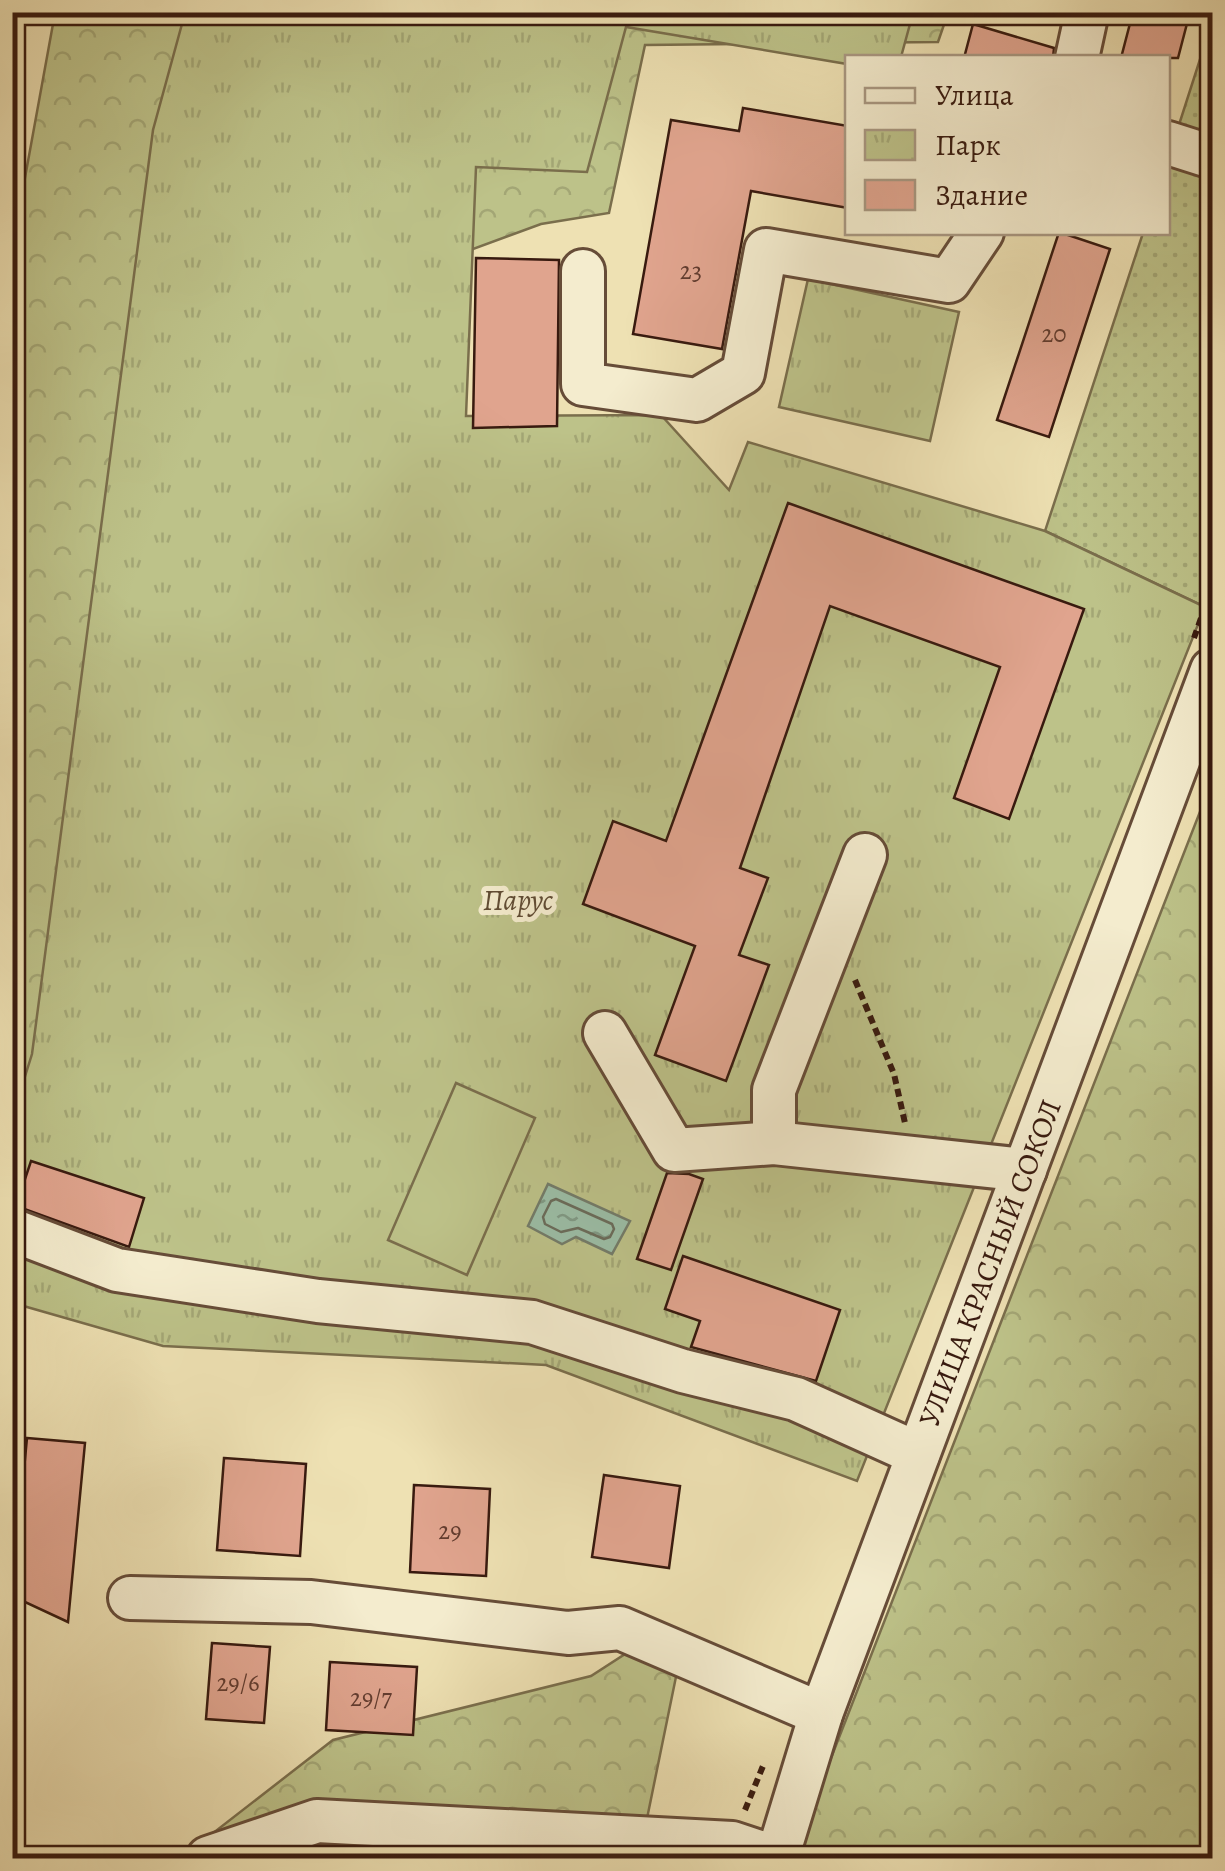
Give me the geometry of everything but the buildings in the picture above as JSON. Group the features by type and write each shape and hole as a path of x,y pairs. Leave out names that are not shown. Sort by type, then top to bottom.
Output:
{"street":[{"path":"1078,55 1087,12"},
{"path":"1170,144 1212,157"},
{"path":"583,272 583,384 698,400 742,373 766,250 950,280 980,235"},
{"name":"УЛИЦА КРАСНЫЙ СОКОЛ","path":"777,1858 821,1714 1212,670"},
{"path":"774,1143 774,1090 865,855"},
{"path":"606,1033 674,1150 774,1143 1025,1170"},
{"path":"12,1230 116,1270 318,1301 532,1322 683,1372 796,1399 918,1454"},
{"path":"130,1598 312,1602 568,1633 620,1628 821,1714"},
{"path":"208,1858 317,1821 732,1843 777,1858"}],"path":[{"path":"824,961 858,982 894,1074 913,1158"}],"green space":[{"path":"55,13 948,13 938,42 645,45 609,213 541,224 367,288 13,1154 12,249"},
{"name":"Парус","path":"185,13 913,13 902,55 845,55 845,64 626,27 587,172 476,167 466,416 661,415 729,490 748,442 1045,531 1205,607 857,1481 546,1365 163,1346 13,1303 12,1118 32,1054 153,130"},
{"path":"1212,22 1212,588 1205,607 1045,531 1142,235 1170,235 1170,153"},
{"path":"808,279 959,312 930,441 779,407"},
{"path":"1212,781 1212,1858 798,1858 801,1835"},
{"path":"456,1083 535,1118 467,1275 388,1240"},
{"path":"636,1647 678,1667 643,1838 652,1858 181,1858 333,1740 591,1676"}],"water":[{"path":"548,1184 630,1221 612,1254 576,1237 562,1244 528,1226"}]}
